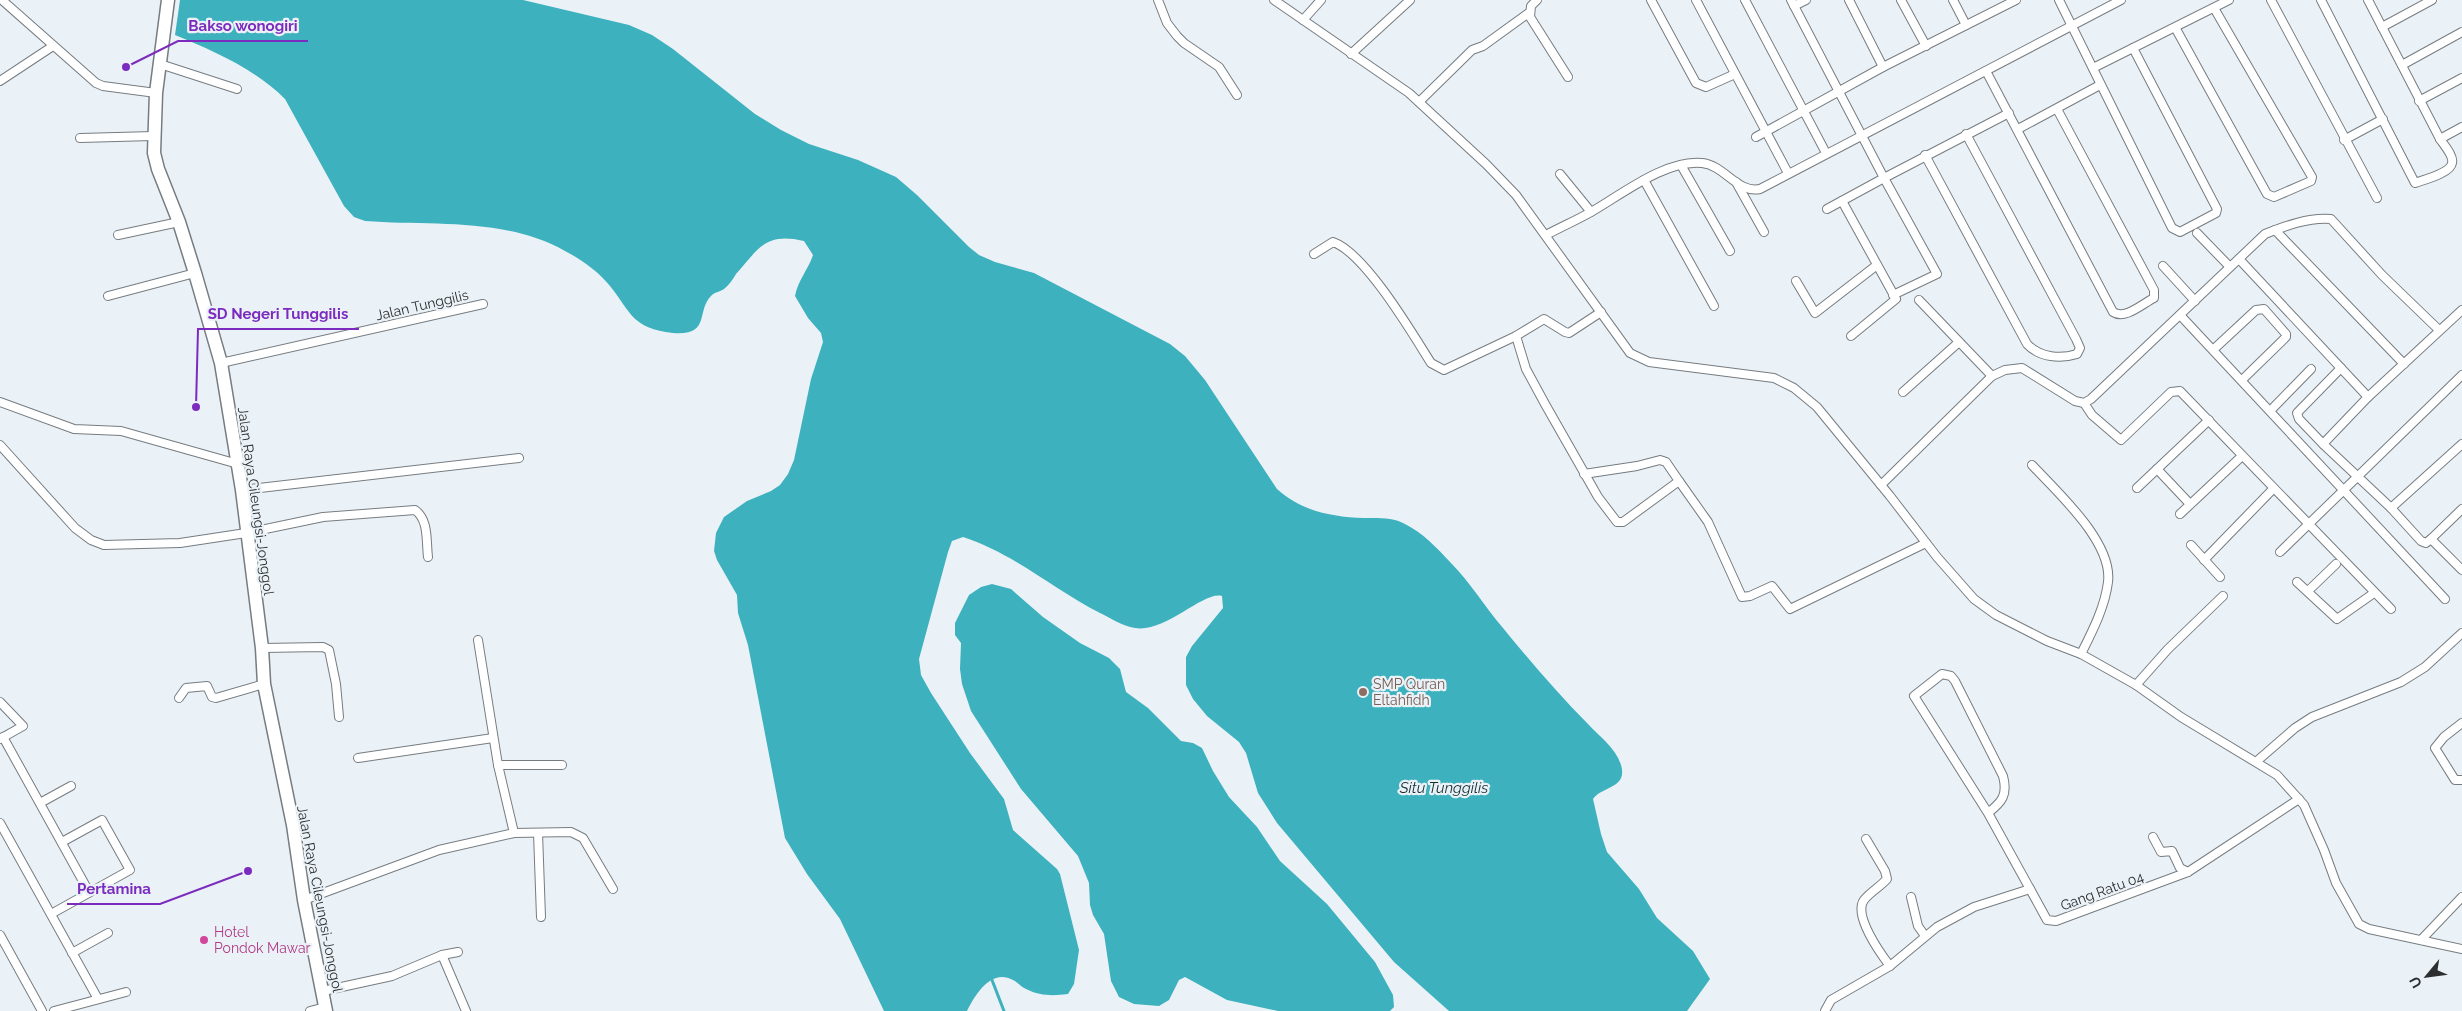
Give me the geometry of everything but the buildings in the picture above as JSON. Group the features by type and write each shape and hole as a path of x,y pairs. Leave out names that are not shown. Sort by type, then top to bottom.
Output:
{"main road":[{"name":"Jalan Raya Cileungsi-Jonggol","path":"168,0 156,93 153,136 158,169 179,222 221,363 242,490 262,648 264,684 293,825 304,900 326,1009"}],"street":[{"path":"2,0 96,83 103,86 156,93"},
{"path":"1158,0 1168,23 1177,36 1184,44 1219,66 1237,95"},
{"path":"1274,0 1419,102 1516,195 1630,353 1649,362 1774,378 1794,388 1818,407 1926,543 1974,599 1996,615 2081,654 2136,685 2181,717 2277,775 2298,799 2314,824 2336,882 2359,924 2369,929 2462,949"},
{"path":"1303,20 1321,0"},
{"path":"1351,54 1410,0"},
{"path":"1537,0 1531,6 1530,17 1568,77"},
{"path":"1651,0 1696,83 1706,87 1735,74"},
{"path":"1696,0 1788,173"},
{"path":"1745,0 1826,153"},
{"path":"1806,0 1793,3 1864,135 1884,178 1937,274 1893,295"},
{"path":"1849,0 1883,67"},
{"path":"1900,0 1926,46"},
{"path":"1953,0 1966,25"},
{"path":"1756,138 1883,67 2007,2 2016,0"},
{"path":"2059,0 2172,228 2180,232 2216,213 2217,209 2133,48"},
{"path":"1546,235 1591,212 1644,180 1682,165 1696,162 1709,164 1736,182 1755,190 2121,0"},
{"path":"2093,68 2176,29 2229,0"},
{"path":"2271,0 2344,140 2377,198"},
{"path":"2321,0 2415,183 2440,174 2450,168 2453,163 2452,157 2419,101 2402,64 2368,0"},
{"path":"2382,27 2417,3 2432,0"},
{"path":"2176,29 2267,194 2274,197 2305,185 2311,181 2312,177 2214,8"},
{"path":"1419,102 1472,50 1483,46 1530,12"},
{"path":"2402,64 2462,32"},
{"path":"0,81 53,46"},
{"path":"160,64 237,89"},
{"path":"1986,71 2113,312 2118,315 2125,314 2154,298 2154,290 2057,109"},
{"path":"2419,101 2462,78"},
{"path":"2018,129 2100,85"},
{"path":"1826,209 1925,155 2009,113"},
{"path":"2344,140 2383,119"},
{"path":"2440,139 2462,127"},
{"path":"1925,155 2027,344 2037,352 2052,357 2066,358 2077,354 2080,348 2076,339 1966,134"},
{"path":"80,138 153,136"},
{"path":"1682,165 1730,252"},
{"path":"1560,174 1591,212"},
{"path":"1644,180 1714,306"},
{"path":"1736,182 1764,232"},
{"path":"1842,201 1896,299 1851,336"},
{"path":"2084,403 2265,234 2321,218 2331,219 2382,275 2439,330"},
{"path":"118,235 179,222"},
{"path":"2275,230 2404,364"},
{"path":"2198,233 2230,267"},
{"path":"1314,254 1333,242 1351,253 1380,287 1431,363 1444,370 1516,336 1544,318 1569,333 1601,312"},
{"path":"2239,259 2368,397"},
{"path":"1796,281 1815,313 1877,265"},
{"path":"2163,266 2194,301"},
{"path":"108,296 195,272"},
{"path":"1919,300 1992,376"},
{"name":"Jalan Tunggilis","path":"221,363 483,304"},
{"path":"2214,349 2256,310 2264,309 2286,334 2286,337 2242,380"},
{"path":"2323,444 2368,397 2462,310"},
{"path":"2180,315 2214,349 2445,598"},
{"path":"1516,336 1526,369 1584,474 1615,521 1621,523 1679,481"},
{"path":"1903,392 1959,342"},
{"path":"1881,485 1992,376 2005,370 2022,368 2075,401 2084,403 2092,415 2121,440 2175,391 2180,391 2391,609"},
{"path":"2341,368 2297,412 2299,420 2391,508 2421,541 2426,543 2462,509"},
{"path":"2271,410 2311,369"},
{"path":"2280,552 2462,375"},
{"path":"0,402 74,429 121,431 238,464"},
{"path":"2137,488 2210,420"},
{"path":"2391,508 2462,444"},
{"path":"0,445 70,523 91,540 104,545 180,543 246,533 323,517 415,510 421,514 424,522 428,557"},
{"path":"2180,514 2242,456"},
{"path":"242,490 519,458"},
{"path":"1584,474 1638,466 1660,460 1666,462 1708,522 1742,596 1750,596 1772,586 1790,609 1926,543"},
{"path":"2032,465 2095,536 2107,566 2108,581 2096,624 2081,654"},
{"path":"2158,469 2190,504"},
{"path":"2204,560 2273,489"},
{"path":"2431,539 2462,570"},
{"path":"2191,545 2220,577"},
{"path":"2308,592 2336,564"},
{"path":"2297,582 2337,619 2374,593"},
{"path":"2136,685 2168,649 2223,596"},
{"path":"2257,762 2295,728 2312,717 2401,682 2425,668 2462,633"},
{"path":"478,640 498,765 514,833"},
{"path":"262,648 323,648 329,650 336,684 339,717"},
{"name":"Gang Ratu 04","path":"1988,813 2003,800 2006,792 2003,776 1955,681 1951,676 1942,674 1914,696 1988,813 2044,917 2052,921 2188,872 2298,799"},
{"path":"179,698 186,688 207,686 212,697 216,698 264,684"},
{"path":"0,702 23,726 2,738 89,892"},
{"path":"2462,723 2435,748 2455,780 2462,780"},
{"path":"358,758 493,738"},
{"path":"498,765 562,765"},
{"path":"40,803 71,786"},
{"path":"50,914 130,870 102,820 62,842"},
{"path":"0,823 98,999"},
{"path":"304,900 440,850 514,833 571,832 583,838 613,889"},
{"path":"538,833 541,918"},
{"path":"2153,837 2160,852 2172,851 2180,868 2188,872"},
{"path":"1866,839 1885,871 1887,879 1864,900 1860,906 1861,914 1871,937 1890,966"},
{"path":"1825,1011 1831,1000 1890,966 1925,936 1974,907 2030,889"},
{"path":"1911,897 1918,926 1925,936"},
{"path":"2421,940 2462,897"},
{"path":"72,953 108,933"},
{"path":"0,935 42,1011"},
{"path":"323,991 392,976 442,956 458,952"},
{"path":"442,956 466,1011"},
{"path":"54,1011 126,992"},
{"path":"310,1011 326,1009"}],"water":[{"name":"Situ Tunggilis","path":"180,0 523,0 629,25 652,35 673,49 755,114 781,130 809,144 858,160 896,177 979,255 995,262 1034,273 1170,344 1185,356 1205,380 1277,489 1286,497 1307,508 1340,516 1396,520 1424,536 1458,570 1496,620 1544,677 1611,748 1621,765 1621,779 1618,783 1593,799 1607,852 1639,889 1657,918 1693,951 1710,979 1687,1011 1449,1011 1394,962 1277,823 1258,793 1246,753 1239,742 1207,716 1193,699 1186,685 1186,657 1192,646 1223,608 1222,596 1214,596 1205,600 1159,624 1147,628 1130,627 1083,604 999,552 963,537 952,541 948,552 919,659 921,675 970,753 1004,799 1013,830 1057,869 1060,874 1079,950 1074,984 1068,994 1047,995 1024,988 1005,977 991,980 985,985 974,998 967,1011 884,1011 840,919 807,874 785,838 748,645 738,613 737,595 717,560 714,551 716,533 724,517 747,501 780,485 788,474 794,460 811,379 823,342 821,333 808,318 795,296 798,285 813,255 804,241 781,239 764,244 726,287 711,296 698,327 693,331 685,333 673,333 659,331 641,323 634,318 606,281 595,271 571,254 542,240 493,228 467,225 365,221 354,217 344,206 285,99 247,70 219,54 175,35"},
{"path":"992,584 1011,589 1043,617 1080,643 1109,658 1120,669 1126,692 1148,708 1181,741 1193,743 1202,748 1229,797 1257,827 1280,861 1327,904 1375,962 1393,995 1394,1007 1390,1011 1278,1011 1227,1000 1185,977 1179,980 1169,1000 1159,1006 1134,1004 1119,997 1111,981 1104,934 1093,915 1090,905 1089,883 1078,856 1021,789 971,711 962,684 960,669 961,643 955,635 955,623 969,595 981,587"}],"waterway":[{"path":"992,980 1004,1011"}],"place":[{"name":"Bakso wonogiri","path":"126,67"},
{"name":"SD Negeri Tunggilis","path":"196,407"},
{"name":"SMP Quran Eltahfidh","path":"1363,692"},
{"name":"Pertamina","path":"248,871"},
{"name":"Hotel Pondok Mawar","path":"204,940"}]}
